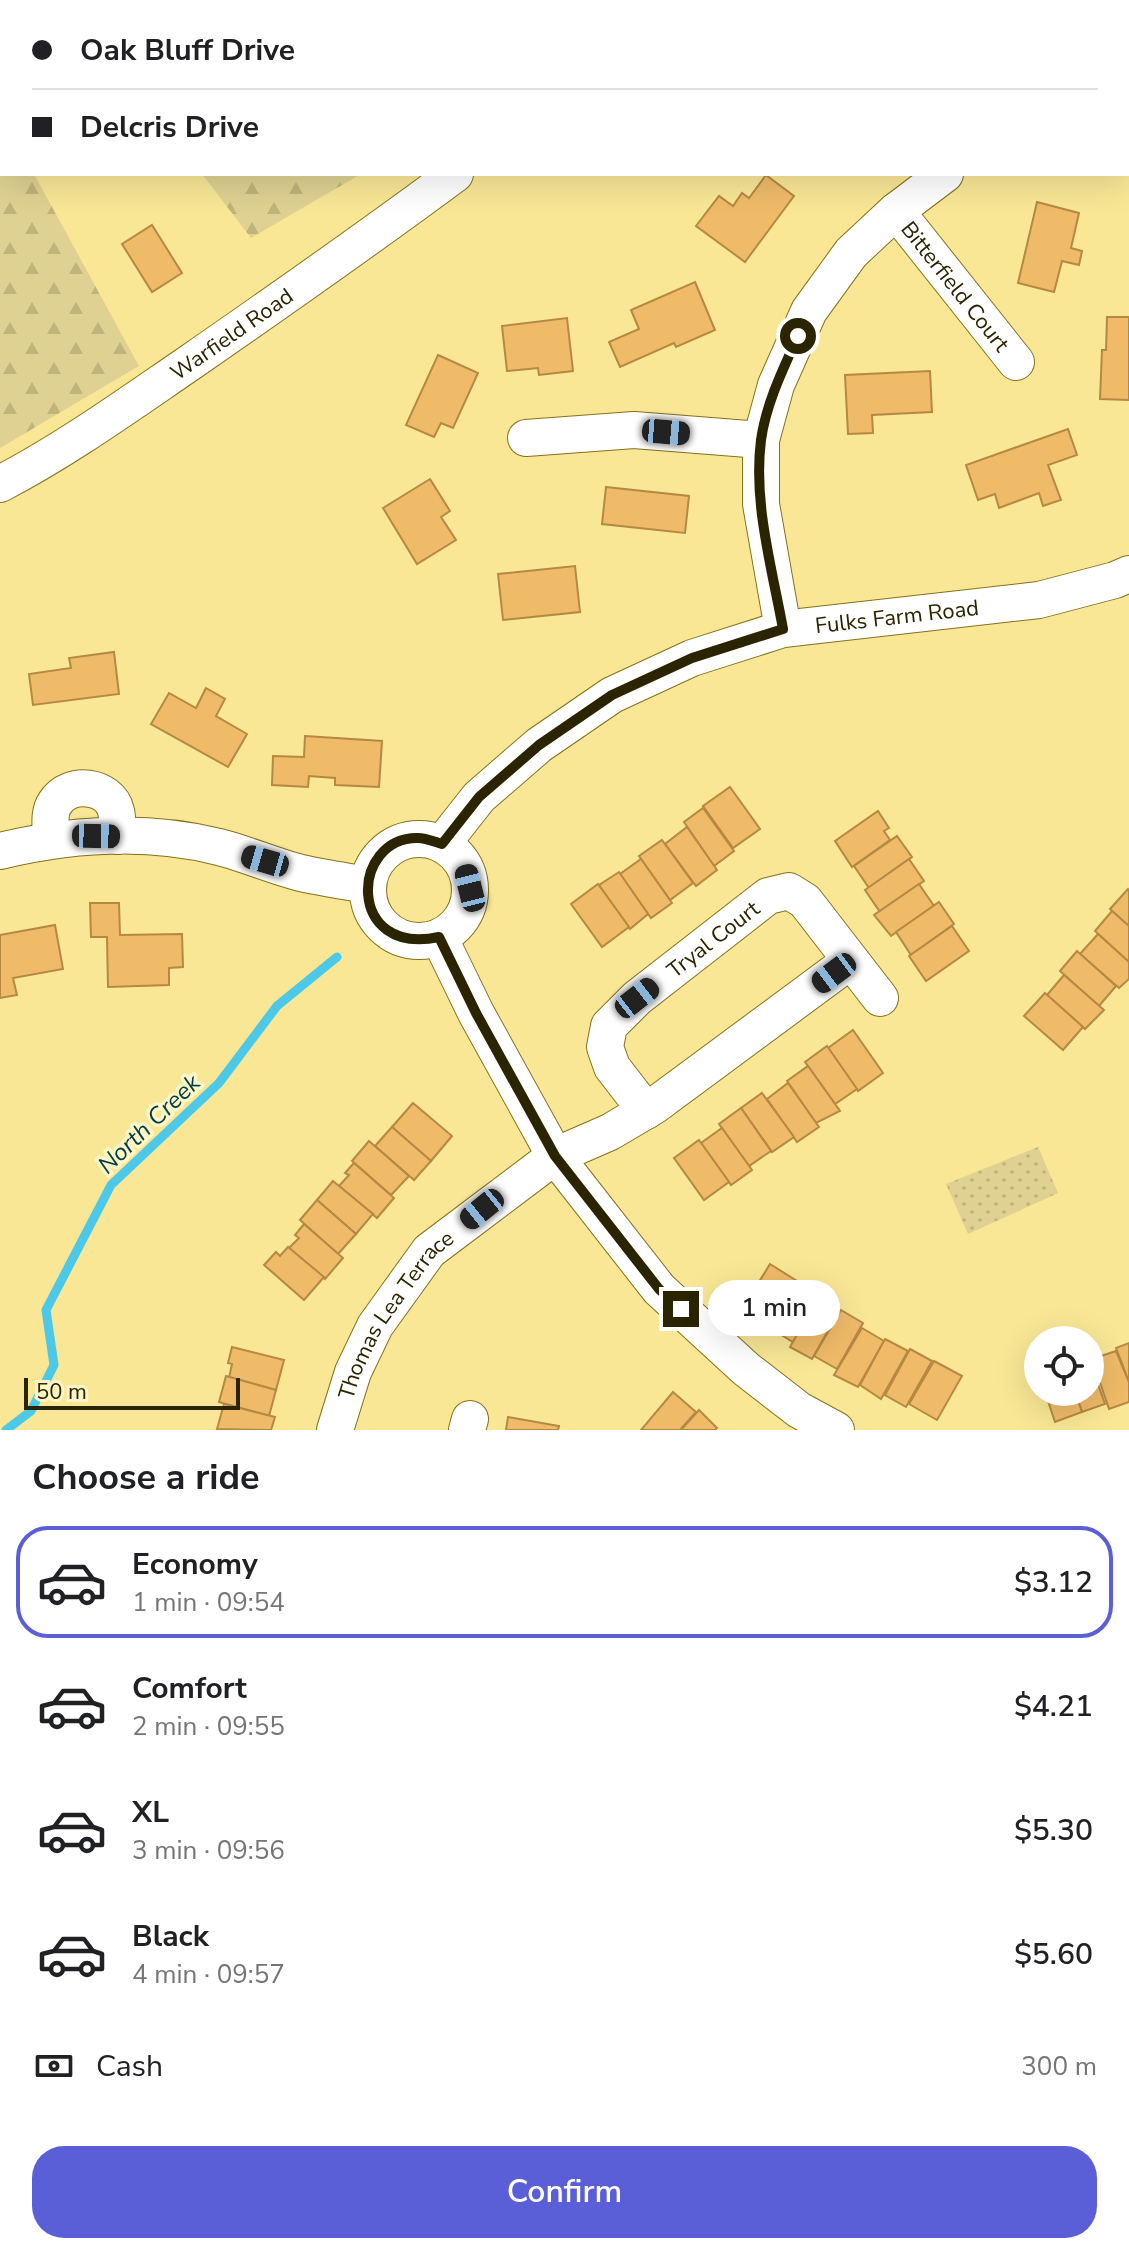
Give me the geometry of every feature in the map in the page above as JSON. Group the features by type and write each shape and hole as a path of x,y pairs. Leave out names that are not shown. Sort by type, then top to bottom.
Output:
{"street":[{"name":"Warfield Road","path":"0,484 49,458 168,378 329,267 452,176"},
{"path":"783,629 761,504 761,440 776,385 809,311 851,253 896,211 942,176"},
{"name":"Bitterfield Court","path":"896,211 1016,362"},
{"path":"526,438 634,430 761,440"},
{"name":"Fulks Farm Road","path":"442,844 479,797 539,745 612,695 692,658 783,629 1039,600 1129,574"},
{"path":"51,840 50,818 54,804 62,795 73,790 88,789 110,798 116,810 118,836"},
{"path":"0,851 51,840 158,837 217,847 298,872 368,885"},
{"path":"419,838 442,844 457,855 465,868 470,888 466,909 456,925 439,937 420,941 398,937 385,929 374,915 367,895 377,860 393,845 419,838"},
{"name":"Tryal Court","path":"646,1111 612,1067 605,1047 609,1026 637,998 768,896 789,891 805,901 880,998"},
{"path":"439,937 476,1013 555,1156 659,1289 746,1369 799,1410 836,1430"},
{"path":"555,1156 610,1132 646,1111 850,961"},
{"name":"Thomas Lea Terrace","path":"335,1430 353,1372 375,1326 429,1251 555,1156"}],"green space":[{"path":"0,176 35,176 139,366 0,448"},
{"path":"204,176 358,176 251,238"},
{"path":"1038,1147 1058,1193 968,1234 946,1184"}],"building":[{"path":"765,176 794,196 745,262 696,226 719,196 733,206 742,193 749,198"},
{"path":"1037,202 1079,213 1071,248 1082,251 1079,265 1062,261 1054,292 1018,283"},
{"path":"152,225 182,273 152,292 122,244"},
{"path":"695,282 715,330 676,347 674,343 620,367 609,342 639,329 631,310"},
{"path":"1107,317 1129,317 1129,400 1100,399"},
{"path":"567,318 573,371 539,375 538,368 507,371 502,326"},
{"path":"438,355 478,373 453,428 441,423 434,437 406,425"},
{"path":"930,371 932,412 872,415 873,433 848,434 845,375"},
{"path":"1068,429 1077,455 1048,465 1061,500 1043,506 1039,493 999,508 995,494 978,500 966,465"},
{"path":"430,479 450,511 441,517 456,540 417,564 383,508"},
{"path":"606,487 689,496 685,533 602,524"},
{"path":"575,566 580,612 503,620 498,574"},
{"path":"114,652 119,694 33,705 29,674 71,668 69,658"},
{"path":"206,688 225,699 216,716 247,734 228,767 151,724 169,693 196,708"},
{"path":"305,736 382,741 379,787 335,785 335,778 309,776 308,787 272,785 273,756 304,757"},
{"path":"730,787 760,829 733,848 703,806"},
{"path":"703,808 734,851 714,866 684,822"},
{"path":"878,811 889,828 884,831 890,840 852,867 835,841"},
{"path":"687,827 717,870 696,886 665,844"},
{"path":"897,836 912,857 869,888 854,866"},
{"path":"662,840 693,883 670,900 639,856"},
{"path":"641,859 672,903 651,918 620,874"},
{"path":"909,859 924,881 880,912 865,890"},
{"path":"619,872 648,914 630,929 599,885"},
{"path":"598,884 629,927 602,947 571,904"},
{"path":"919,884 934,906 891,936 874,915"},
{"path":"1129,890 1129,926 1110,909"},
{"path":"939,902 954,924 911,955 896,932"},
{"path":"90,903 119,903 120,935 182,934 183,967 169,968 169,985 108,987 107,937 91,937"},
{"path":"1112,911 1129,926 1129,962 1095,931"},
{"path":"55,925 63,969 13,978 17,995 0,998 0,935"},
{"path":"952,926 969,951 926,981 909,956"},
{"path":"1098,934 1129,962 1129,979 1119,988 1080,954"},
{"path":"1077,951 1116,986 1099,1006 1060,971"},
{"path":"1064,975 1104,1010 1085,1029 1047,995"},
{"path":"1045,993 1083,1027 1063,1050 1024,1016"},
{"path":"853,1030 883,1073 858,1091 828,1048"},
{"path":"827,1046 857,1089 835,1104 805,1062"},
{"path":"808,1066 840,1111 816,1123 787,1081"},
{"path":"788,1083 819,1127 797,1142 767,1099"},
{"path":"762,1093 794,1137 772,1152 741,1108"},
{"path":"413,1103 452,1136 431,1161 392,1127"},
{"path":"741,1108 771,1151 749,1166 719,1124"},
{"path":"392,1127 431,1161 414,1180 375,1146"},
{"path":"722,1128 752,1170 731,1185 701,1143"},
{"path":"699,1140 729,1182 704,1200 674,1158"},
{"path":"369,1141 409,1176 391,1195 352,1161"},
{"path":"354,1163 394,1198 377,1218 339,1186"},
{"path":"333,1181 373,1214 356,1234 317,1200"},
{"path":"317,1200 356,1234 338,1254 300,1220"},
{"path":"304,1224 343,1258 325,1279 289,1248 299,1238 295,1235"},
{"path":"288,1247 324,1277 304,1300 264,1265 276,1252 280,1256"},
{"path":"770,1264 797,1281 771,1325 743,1308"},
{"path":"797,1281 820,1295 793,1342 770,1328"},
{"path":"816,1301 838,1313 812,1359 790,1347"},
{"path":"841,1310 863,1323 837,1369 814,1356"},
{"path":"862,1328 884,1341 858,1387 834,1375"},
{"path":"885,1339 908,1351 881,1399 860,1385"},
{"path":"1129,1343 1129,1382 1116,1348"},
{"path":"232,1347 284,1360 276,1390 229,1378 232,1364 228,1363"},
{"path":"910,1349 932,1361 906,1407 885,1395"},
{"path":"1116,1351 1129,1382 1129,1402 1109,1409 1104,1394 1104,1355"},
{"path":"934,1361 962,1376 937,1420 909,1404"},
{"path":"226,1376 276,1390 269,1416 219,1402"},
{"path":"673,1392 696,1412 680,1430 641,1430"},
{"path":"224,1404 275,1417 271,1430 217,1429"},
{"path":"1050,1406 1080,1406 1082,1412 1055,1422"},
{"path":"1080,1406 1099,1406 1082,1412"},
{"path":"699,1410 717,1428 681,1430"},
{"path":"508,1417 559,1426 558,1430 506,1430"}],"waterway":[{"name":"North Creek","path":"6,1430 31,1411 54,1365 46,1310 111,1185 219,1083 277,1006 337,957"}],"route":[{"path":"681,1309 659,1289 555,1156 476,1013 439,937 420,941 398,937 385,929 374,915 367,895 369,875 377,860 393,845 419,838 442,844 479,797 539,745 612,695 692,658 783,629 761,504 761,440 776,385 798,336"}]}
